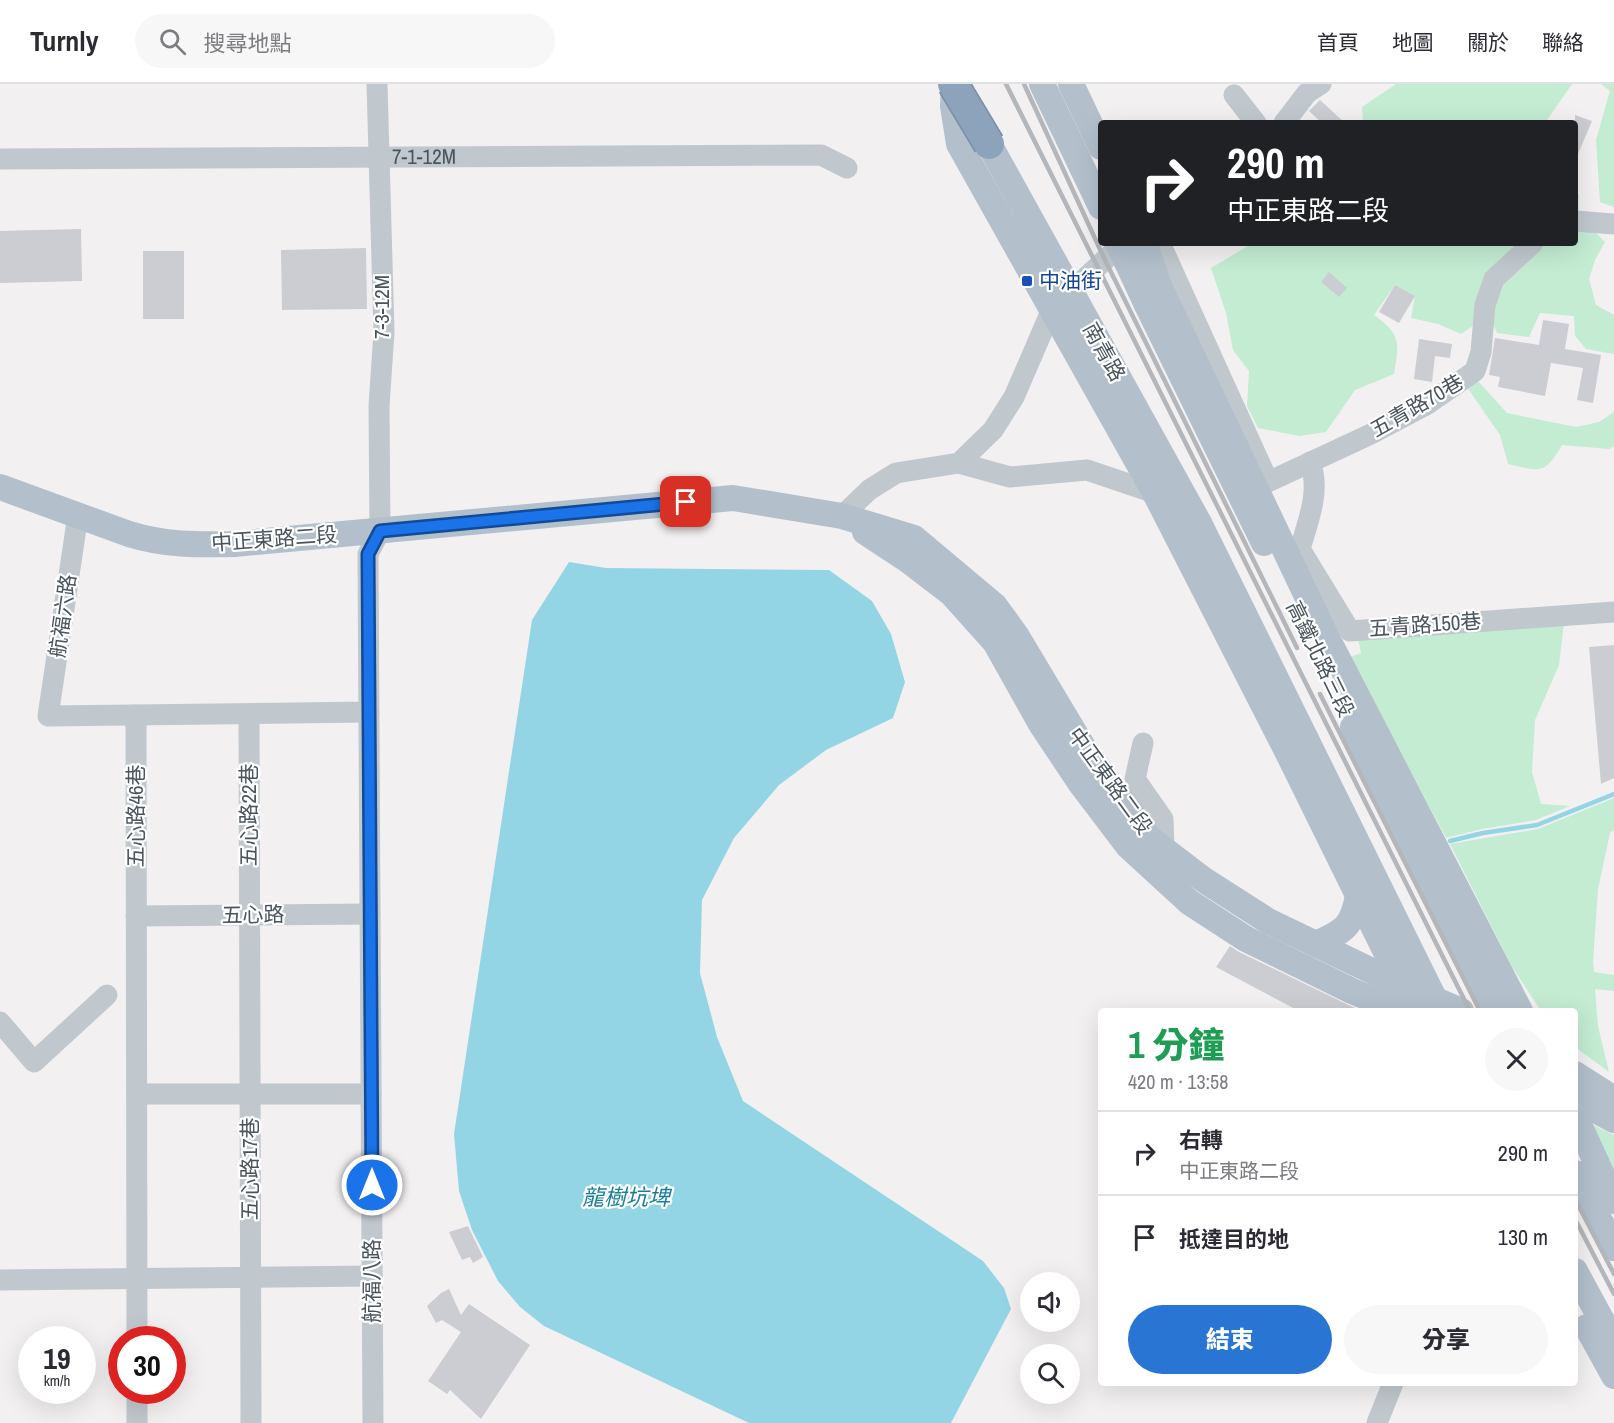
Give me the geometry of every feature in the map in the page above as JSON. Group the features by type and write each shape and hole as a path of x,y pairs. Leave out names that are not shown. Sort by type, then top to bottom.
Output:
{"highway":[{"path":"953,84 989,144"}],"main road":[{"name":"南青路","path":"953,84 953,106 959,144 1155,493"},
{"name":"南青路","path":"960,84 989,144 1199,523 1430,1007"},
{"path":"1042,84 1098,201"},
{"path":"1071,84 1098,141"},
{"name":"高鐵北路三段","path":"1119,246 1483,992 1493,1008"},
{"path":"1126,246 1152,250 1160,288 1262,484"},
{"name":"高鐵北路三段","path":"1262,484 1337,632 1519,1008"},
{"name":"中正東路二段","path":"0,487 150,541 185,545 234,544 733,498 842,516 909,561 952,594 995,642 1041,724 1081,784 1128,846 1204,880 1268,921 1401,985 1430,1007"},
{"path":"1155,493 1401,985"},
{"name":"中正東路二段","path":"1157,858 1189,902 1246,939 1352,991 1394,1008"},
{"path":"1315,944 1339,934 1347,926 1356,910 1358,895"},
{"path":"1578,1076 1614,1099"},
{"path":"1578,1101 1614,1120"},
{"path":"1578,1123 1614,1201"},
{"path":"1578,1179 1614,1248"},
{"path":"1578,1281 1586,1308 1612,1372"},
{"path":"1586,1308 1614,1343"}],"street":[{"name":"7-3-12M","path":"377,84 384,332 379,406 380,531"},
{"path":"1286,120 1307,93 1321,84"},
{"path":"1234,95 1254,120"},
{"name":"7-1-12M","path":"0,159 821,155 847,168"},
{"path":"1578,221 1614,224"},
{"path":"959,463 993,430 1014,397 1053,309 1118,246"},
{"name":"五青路70巷","path":"1262,484 1371,434 1426,405 1475,371 1481,352 1485,305 1494,279 1530,246"},
{"name":"五青路150巷","path":"1311,462 1315,475 1312,506 1300,549 1337,632 1614,612"},
{"path":"842,516 869,490 896,473 959,463 1010,477 1087,470 1155,493"},
{"name":"航福六路","path":"78,515 48,716 136,715"},
{"name":"航福八路","path":"373,1423 368,554 380,531"},
{"path":"136,715 369,712"},
{"name":"五心路22巷","path":"249,714 250,915"},
{"name":"五心路46巷","path":"136,715 137,1326"},
{"path":"1143,743 1135,779 1163,819 1157,858"},
{"name":"五心路","path":"136,916 370,914"},
{"name":"五心路17巷","path":"250,915 251,1423"},
{"path":"0,1022 34,1062 107,995"},
{"path":"137,1094 371,1094"},
{"path":"0,1280 372,1276"},
{"path":"1377,1423 1392,1386"},
{"path":"137,1404 137,1423"}],"green space":[{"path":"1396,84 1572,84 1547,120 1363,120 1362,107"},
{"path":"1601,84 1614,84 1614,207 1600,202 1596,140 1610,91"},
{"path":"1578,215 1605,242 1595,260 1589,279 1596,305 1614,315 1614,354 1586,349 1575,336 1574,316 1540,313 1529,337 1497,333 1489,315 1461,334 1438,324 1411,318 1415,296 1395,285 1374,315 1394,334 1397,355 1394,374 1355,390 1326,432 1299,436 1258,428 1247,406 1249,371 1233,350 1226,313 1211,268 1248,246 1578,246"},
{"path":"1477,380 1507,413 1576,427 1599,422 1614,412 1614,446 1609,449 1562,445 1550,462 1540,469 1508,464 1500,435 1467,387"},
{"path":"1564,623 1559,665 1535,720 1532,772 1541,804 1570,806 1536,820 1446,838 1350,657 1361,653 1358,638"},
{"path":"1614,798 1614,830 1610,833 1598,889 1593,962 1594,972 1614,975 1614,991 1595,989 1598,1026 1609,1072 1578,1049 1578,1008 1539,1008 1511,965 1450,844 1538,829"},
{"path":"1593,1125 1614,1135 1614,1175"}],"water":[{"name":"龍樹坑埤","path":"569,562 606,568 829,570 872,601 891,634 905,682 893,718 826,750 779,785 734,838 702,900 700,973 717,1037 743,1101 983,1261 1004,1288 1011,1309 951,1423 749,1423 544,1326 520,1307 498,1281 472,1230 459,1191 454,1134 532,620"}],"building":[{"path":"1320,100 1342,120 1319,120 1309,111"},
{"path":"1575,115 1592,121 1578,154 1578,120 1575,120"},
{"path":"81,229 82,281 0,283 0,231"},
{"path":"366,248 367,309 282,310 281,250"},
{"path":"143,251 184,251 184,319 143,319"},
{"path":"1329,272 1347,288 1339,297 1321,282"},
{"path":"1395,285 1415,296 1399,323 1379,312"},
{"path":"1543,320 1569,324 1565,349 1601,355 1593,403 1577,400 1583,368 1551,363 1545,396 1498,387 1500,377 1489,375 1495,338 1539,345"},
{"path":"1419,339 1452,344 1450,358 1435,356 1432,382 1414,379"},
{"path":"1614,645 1614,778 1601,784 1589,647"},
{"path":"1230,946 1355,1008 1293,1008 1216,967"},
{"path":"468,1226 483,1257 473,1263 470,1257 462,1260 449,1232"},
{"path":"449,1289 461,1315 469,1304 530,1345 481,1419 450,1390 447,1394 428,1381 461,1332 442,1320 436,1323 427,1306"}],"waterway":[{"path":"1450,841 1483,833 1537,825 1614,794"}],"railway":[{"path":"1006,84 1468,1008"},
{"path":"1024,84 1098,245"},
{"path":"1098,246 1297,648"},
{"path":"1320,694 1478,1008"},
{"path":"1578,1205 1614,1274"},
{"path":"1578,1225 1614,1294"}],"place":[{"name":"中油街","path":"1027,281"}],"route":[{"path":"372,1185 368,554 380,531 686,502"}]}
